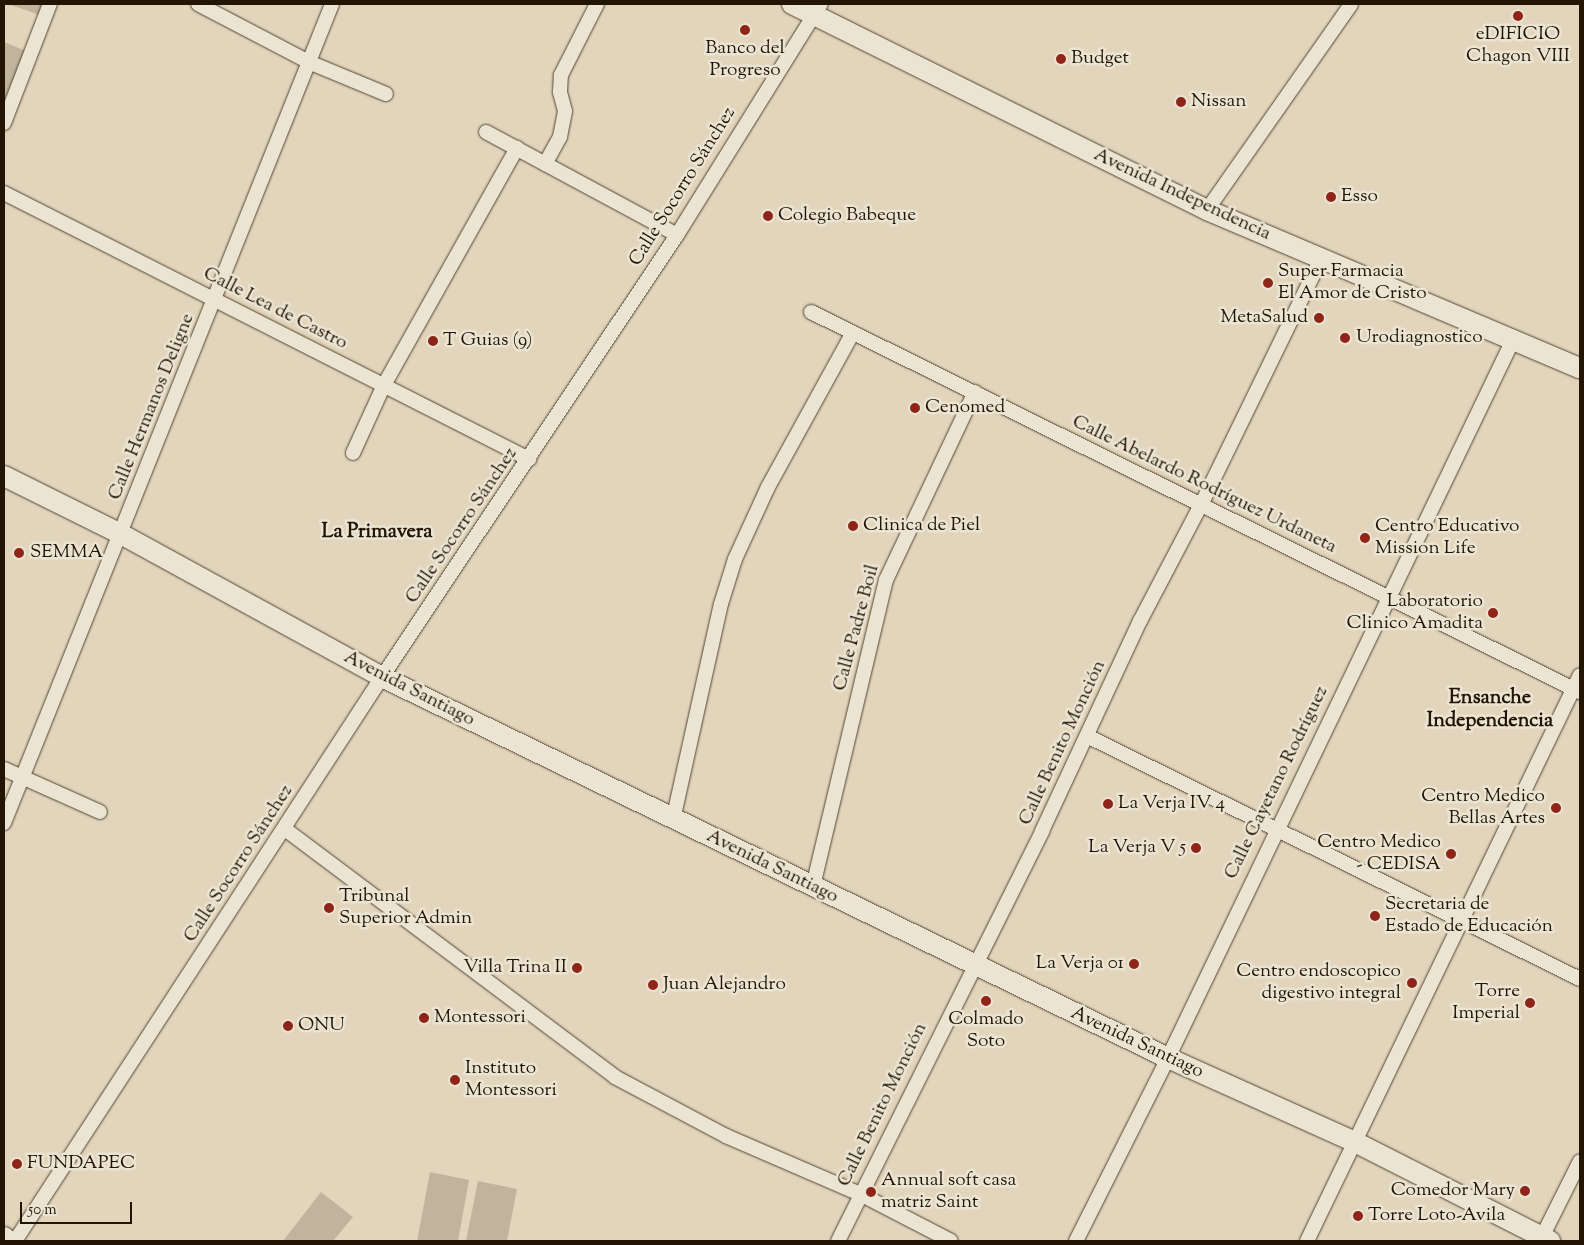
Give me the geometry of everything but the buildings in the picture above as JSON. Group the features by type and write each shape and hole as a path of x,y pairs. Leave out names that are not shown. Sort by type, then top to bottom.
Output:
{"main road":[{"name":"Avenida Independencia","path":"792,4 817,9 1207,210 1580,368"},
{"name":"Avenida Santiago","path":"4,476 121,534 382,677 673,820 1168,1058 1355,1142 1544,1240"},
{"path":"4,1237 9,1241"}],"street":[{"path":"4,123 50,4"},
{"path":"198,4 311,62 386,94"},
{"name":"Calle Hermanos Deligne","path":"4,823 311,62 332,4"},
{"path":"545,164 560,137 566,110 560,92 561,75 597,4"},
{"path":"1207,210 1351,4"},
{"name":"Calle Socorro Sánchez","path":"15,1241 285,829 382,677 677,235 817,9"},
{"path":"486,132 677,235"},
{"path":"353,453 384,385 517,148"},
{"name":"Calle Lea de Castro","path":"4,193 529,459"},
{"name":"Calle Benito Monción","path":"838,1241 974,964 1089,737 1140,622 1201,505 1321,259"},
{"name":"Calle Abelardo Rodríguez Urdaneta","path":"811,312 852,334 975,392 1577,690"},
{"path":"673,820 721,604 735,559 768,487 852,334"},
{"name":"Calle Cayetano Rodríguez","path":"1076,1241 1168,1058 1276,828 1513,340"},
{"name":"Calle Padre Boil","path":"812,886 886,580 975,392"},
{"path":"1306,1241 1462,920 1577,690 1580,675"},
{"path":"1089,737 1580,979"},
{"path":"4,769 100,812"},
{"path":"285,829 615,1077 726,1136 860,1194 951,1241"},
{"path":"1544,1240 1580,1161"}],"shaded area":[{"path":"8,4 44,4 40,15"},
{"path":"4,42 26,51 4,100"},
{"path":"430,1172 469,1180 458,1241 417,1241"},
{"path":"478,1181 517,1189 507,1241 466,1241"},
{"path":"321,1192 353,1217 333,1241 283,1241"}],"place":[{"name":"eDIFICIO Chagon VIII","path":"1518,16"},
{"name":"Banco del Progreso","path":"745,30"},
{"name":"Budget","path":"1061,59"},
{"name":"Nissan","path":"1181,102"},
{"name":"Esso","path":"1331,197"},
{"name":"Colegio Babeque","path":"768,216"},
{"name":"Super Farmacia El Amor de Cristo","path":"1268,283"},
{"name":"MetaSalud","path":"1319,318"},
{"name":"Urodiagnostico","path":"1345,338"},
{"name":"T Guias (9)","path":"433,341"},
{"name":"Cenomed","path":"915,408"},
{"name":"Clinica de Piel","path":"853,526"},
{"name":"Centro Educativo Mission Life","path":"1365,538"},
{"name":"SEMMA","path":"19,553"},
{"name":"Laboratorio Clinico Amadita","path":"1493,613"},
{"name":"La Verja IV 4","path":"1108,804"},
{"name":"Centro Medico Bellas Artes","path":"1556,808"},
{"name":"La Verja V 5","path":"1196,848"},
{"name":"Centro Medico - CEDISA","path":"1451,854"},
{"name":"Tribunal Superior Admin","path":"329,908"},
{"name":"Secretaria de Estado de Educación","path":"1375,916"},
{"name":"La Verja 01","path":"1134,964"},
{"name":"Villa Trina II","path":"577,968"},
{"name":"Centro endoscopico digestivo integral","path":"1412,983"},
{"name":"Juan Alejandro","path":"653,985"},
{"name":"Colmado Soto","path":"986,1001"},
{"name":"Torre Imperial","path":"1530,1003"},
{"name":"Montessori","path":"424,1018"},
{"name":"ONU","path":"288,1026"},
{"name":"Instituto Montessori","path":"455,1080"},
{"name":"FUNDAPEC","path":"17,1164"},
{"name":"Comedor Mary","path":"1525,1191"},
{"name":"Annual soft casa matriz Saint","path":"871,1192"},
{"name":"Torre Loto-Avila","path":"1358,1216"}],"district":[{"name":"La Primavera","path":"377,532"},
{"name":"Ensanche Independencia","path":"1490,710"}]}
